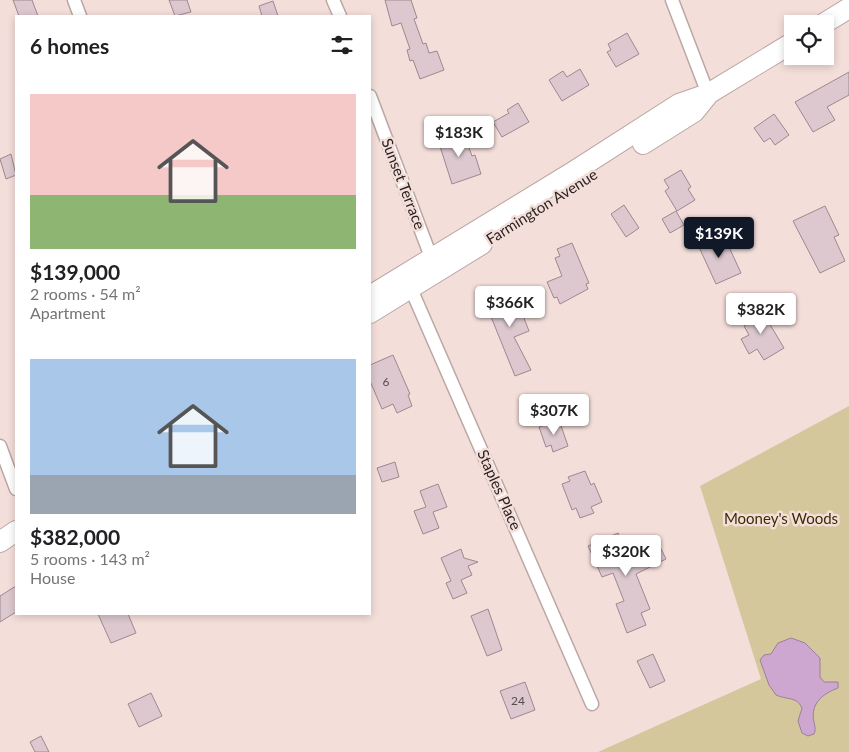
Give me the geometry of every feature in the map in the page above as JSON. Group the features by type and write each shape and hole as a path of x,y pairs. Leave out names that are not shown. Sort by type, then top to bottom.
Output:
{"main road":[{"path":"834,17 849,8"},
{"name":"Farmington Avenue","path":"371,312 407,282 679,104 708,94 784,48"},
{"name":"Farmington Avenue","path":"371,296 407,282"},
{"path":"0,526 15,517"},
{"path":"0,542 15,533"}],"street":[{"path":"74,0 80,15"},
{"path":"334,0 340,15"},
{"path":"672,0 708,94"},
{"name":"Sunset Terrace","path":"371,99 434,265"},
{"name":"Staples Place","path":"407,282 592,704"},
{"path":"0,446 15,486"}],"green space":[{"name":"Mooney's Woods","path":"849,406 849,752 598,752 761,679 700,486"}],"shaded area":[{"path":"791,638 805,643 820,658 820,677 824,682 838,682 838,688 827,693 816,705 813,716 815,731 814,734 808,736 802,733 798,721 802,708 800,704 794,700 776,695 769,685 760,660 764,655 771,654 778,643"}],"building":[{"path":"13,0 32,0 38,15 19,15"},
{"path":"169,0 187,0 191,12 175,15"},
{"path":"385,0 411,0 417,18 414,19 423,44 426,43 429,53 437,51 444,70 420,79 413,60 410,61 407,50 410,49 401,23 392,26"},
{"path":"273,1 278,15 262,15 259,6"},
{"path":"627,33 639,54 616,67 607,52 611,50 608,44"},
{"path":"580,69 589,85 562,101 549,80 563,71 567,77"},
{"path":"849,72 849,95 827,107 835,120 813,132 795,102"},
{"path":"518,103 529,122 502,137 493,122 509,113 507,110"},
{"path":"774,114 789,135 775,145 770,138 764,142 754,128"},
{"path":"463,132 472,156 475,155 481,174 452,184 438,140"},
{"path":"11,154 15,175 6,179 0,159"},
{"path":"681,170 691,187 688,189 695,200 677,211 665,191 669,188 664,180"},
{"path":"624,205 639,228 626,237 611,214"},
{"path":"825,206 839,235 834,237 845,261 820,273 793,221"},
{"path":"676,211 684,225 670,233 662,219"},
{"path":"723,234 741,273 716,284 698,245"},
{"path":"572,243 589,283 586,284 588,289 560,304 557,297 554,298 547,282 562,276 555,258 560,256 557,249"},
{"path":"513,290 529,331 514,337 531,370 515,376 485,302"},
{"path":"759,306 784,348 764,360 757,349 749,354 741,339 749,335 744,326 748,323 743,315"},
{"path":"393,355 410,394 408,395 412,406 397,413 393,404 382,409 371,383 371,365"},
{"path":"559,420 568,446 553,452 551,445 546,447 539,427"},
{"path":"395,462 399,477 382,482 377,468"},
{"path":"585,471 591,485 594,483 602,502 591,507 594,513 580,518 576,508 572,510 562,484 570,481 568,477"},
{"path":"438,484 447,507 433,512 439,528 423,534 414,511 426,507 420,491"},
{"path":"618,533 630,561 660,547 666,559 636,574 650,609 641,613 646,625 627,633 616,604 624,601 613,573 602,577 588,546"},
{"path":"461,549 464,558 478,562 468,566 472,575 461,580 467,593 453,599 446,583 451,581 441,558"},
{"path":"15,587 15,613 0,622 0,596"},
{"path":"488,609 502,650 487,656 471,616"},
{"path":"98,615 128,615 136,633 111,643"},
{"path":"653,654 665,681 650,688 637,661"},
{"path":"525,682 535,710 511,719 500,691"},
{"path":"151,693 162,716 139,727 128,704"},
{"path":"41,736 49,752 35,752 30,742"}]}
